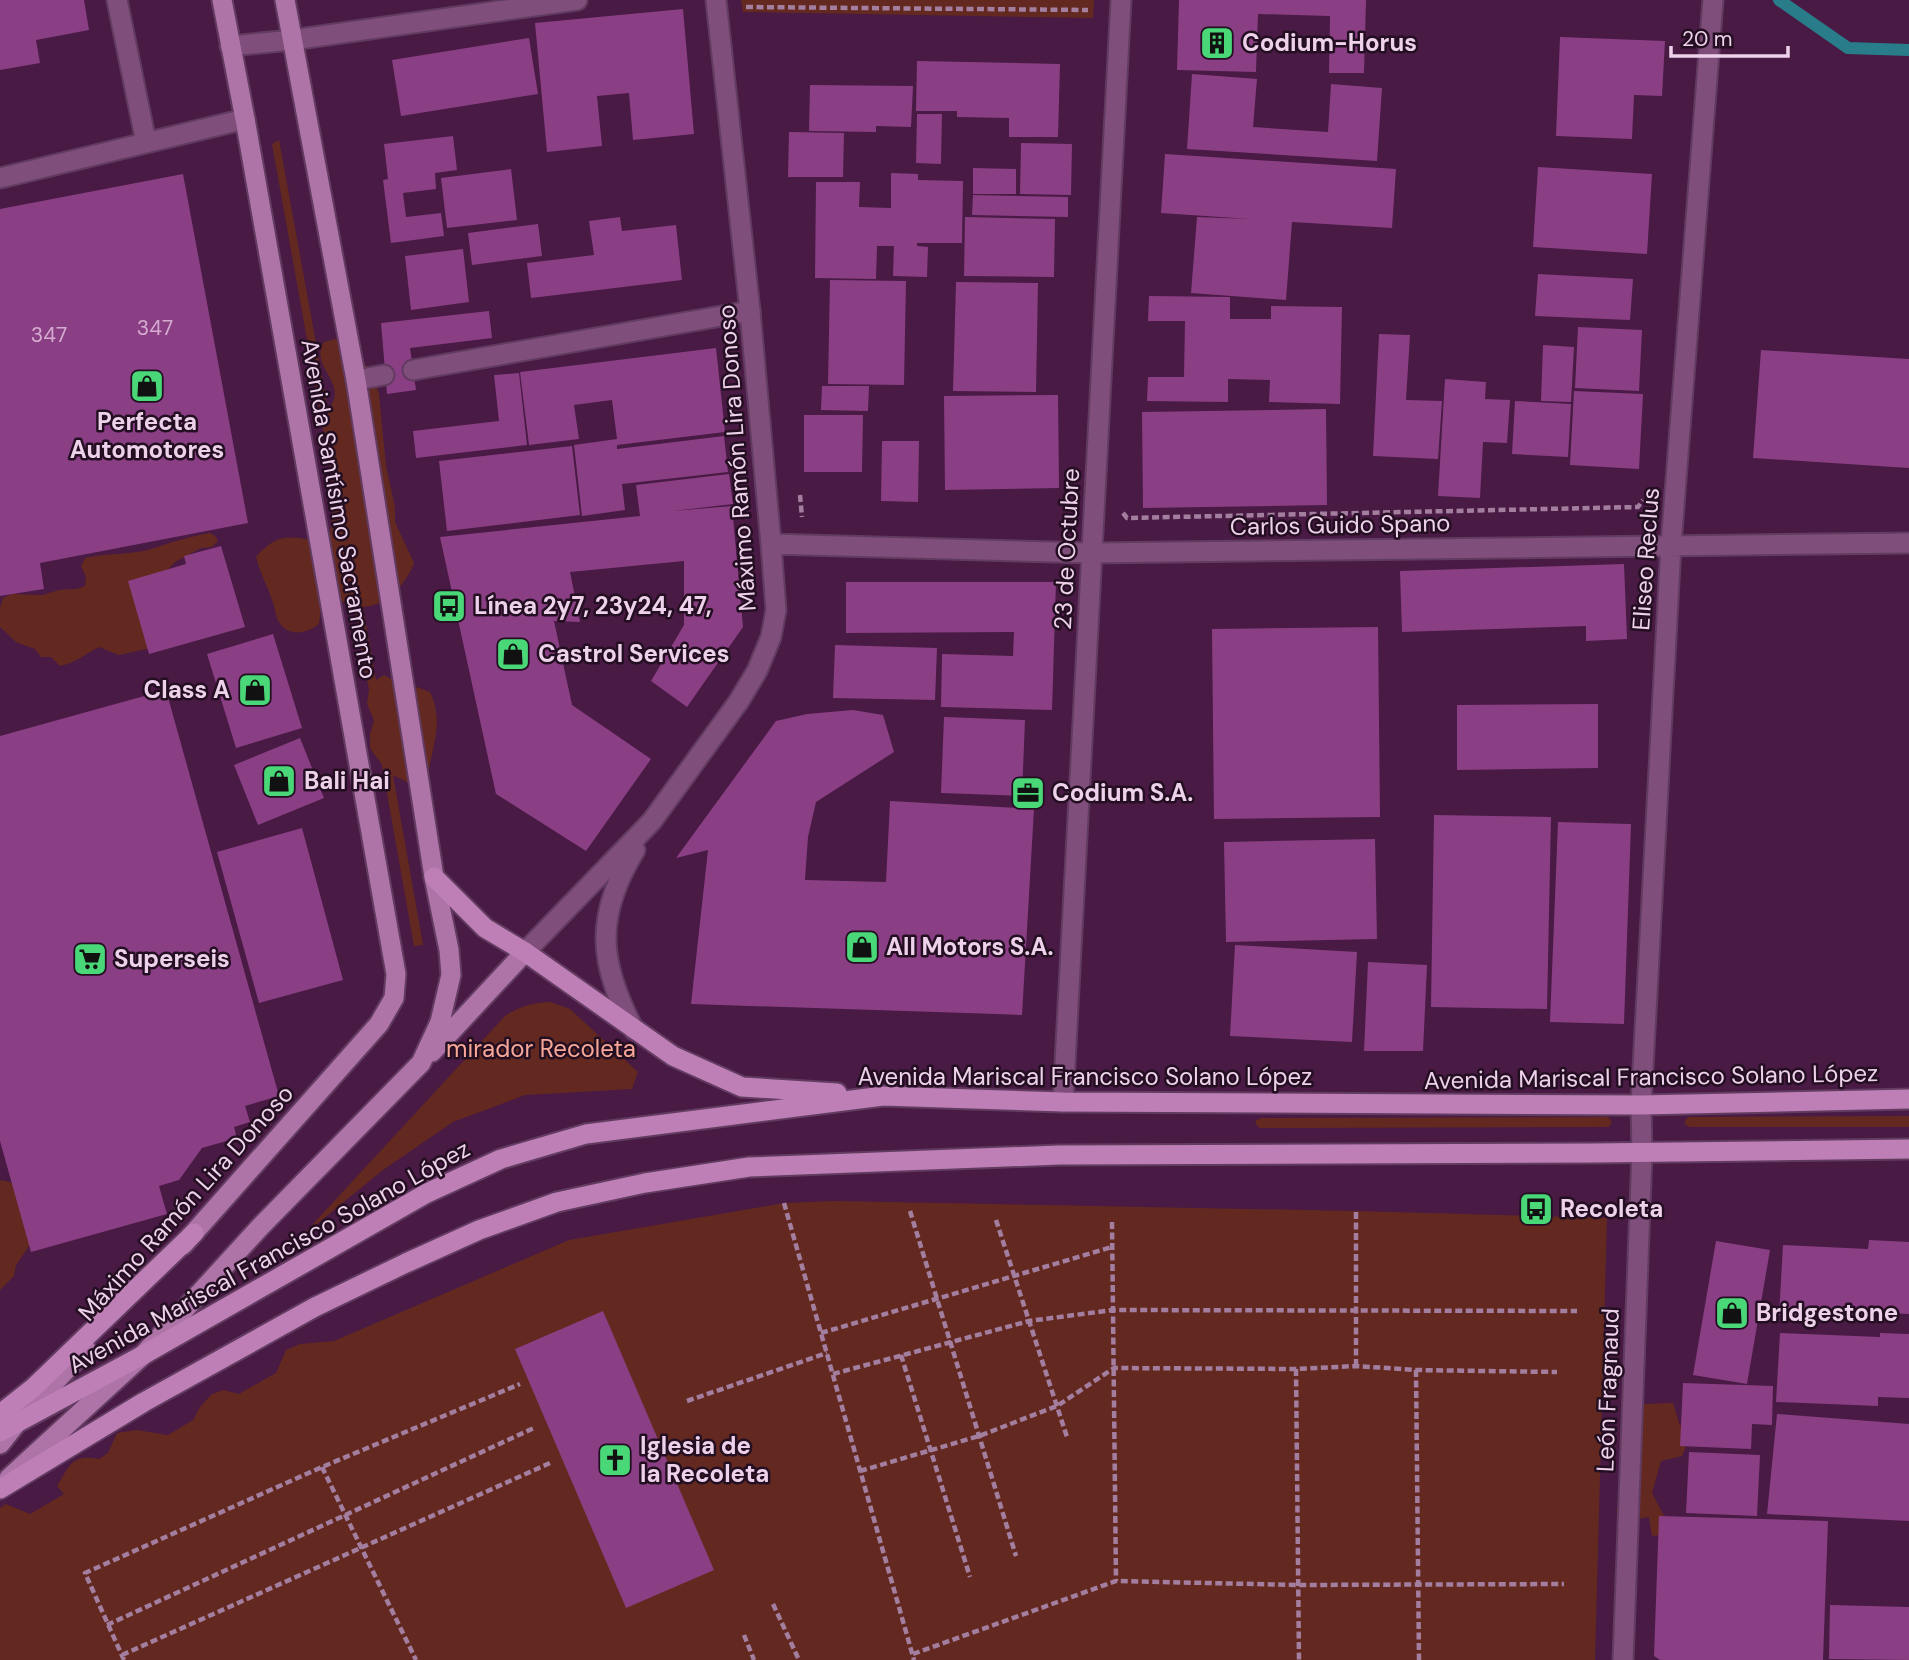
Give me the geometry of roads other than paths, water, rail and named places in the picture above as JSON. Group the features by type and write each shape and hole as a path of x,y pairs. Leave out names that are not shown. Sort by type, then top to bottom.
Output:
{"highway":[{"path":"434,877 485,928 673,1056 743,1087 883,1096"},
{"name":"Avenida Mariscal Francisco Solano López","path":"0,1432 144,1355 428,1193 501,1158 586,1134 883,1096 1642,1114 1909,1099"},
{"path":"0,1487 303,1313 406,1263 479,1230 557,1202 645,1182 749,1167 1059,1155 1642,1153 1909,1149"},
{"path":"0,1414 33,1388 194,1233"}],"main road":[{"path":"117,0 146,142"},
{"name":"Avenida Santísimo Sacramento","path":"222,0 396,974 394,998 379,1024"},
{"name":"Avenida Santísimo Sacramento","path":"285,0 356,380 434,877 449,950 452,975 440,1022 421,1063"},
{"path":"230,46 292,40 577,0"},
{"name":"Máximo Ramón Lira Donoso","path":"525,953 652,821 739,701 771,637 776,610 771,544 750,311 716,0"},
{"name":"23 de Octubre","path":"1063,1101 1121,0"},
{"name":"Eliseo Reclus","path":"1642,1114 1671,545 1713,0"},
{"path":"0,178 245,119"},
{"path":"413,370 750,311"},
{"path":"356,380 384,375"},
{"name":"Carlos Guido Spano","path":"771,544 1091,553 1909,543"},
{"path":"634,1030 617,998 607,960 606,921 619,876 652,821"},
{"path":"0,1487 144,1355 261,1226 525,953"},
{"name":"Máximo Ramón Lira Donoso","path":"0,1444 19,1420 194,1233 379,1024"},
{"name":"León Fragnaud","path":"1623,1660 1642,1114"}],"waterway":[{"path":"1779,0 1848,48 1909,50"}],"place":[{"name":"Codium-Horus","path":"1217,43"},
{"name":"Perfecta Automotores","path":"147,386"},
{"name":"Línea 2y7, 23y24, 47,","path":"449,606"},
{"name":"Castrol Services","path":"513,654"},
{"name":"Class A","path":"255,690"},
{"name":"Bali Hai","path":"279,781"},
{"name":"Codium S.A.","path":"1028,793"},
{"name":"All Motors S.A.","path":"862,947"},
{"name":"Superseis","path":"90,959"},
{"name":"Recoleta","path":"1536,1209"},
{"name":"Bridgestone","path":"1732,1313"},
{"name":"Iglesia de la Recoleta","path":"615,1460"}],"park label":[{"name":"mirador Recoleta","path":"541,1049"}]}
